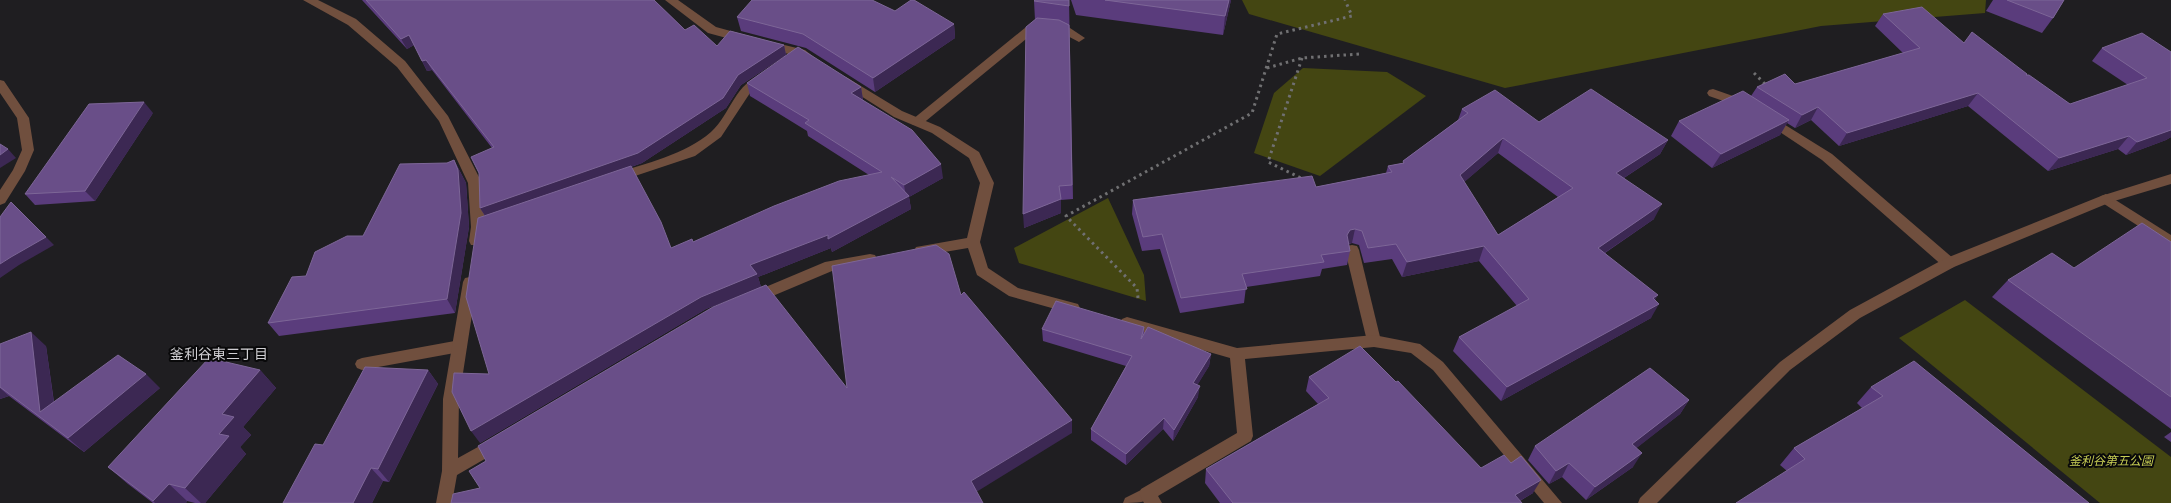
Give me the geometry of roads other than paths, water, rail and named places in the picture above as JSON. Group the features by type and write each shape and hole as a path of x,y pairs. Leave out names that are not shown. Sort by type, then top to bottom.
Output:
{"street":[{"path":"309,0 352,22 401,64 444,119 475,183 482,226 473,259 451,399 450,471 444,503"},
{"path":"671,0 712,30 801,53 898,114 936,130 974,155 986,182 973,242 982,271 1014,292 1090,313"},
{"path":"917,122 1034,26 1063,28 1080,38"},
{"path":"603,182 690,153 717,134 746,90 801,53"},
{"path":"0,84 23,118 28,150 19,171 0,200"},
{"path":"1713,93 1742,102 1827,157 1949,264"},
{"path":"1646,503 1785,366 1855,314 1949,264 2106,199 2171,179"},
{"path":"2106,199 2171,242"},
{"path":"906,253 973,242"},
{"path":"1352,250 1374,341"},
{"path":"739,304 830,266 887,256"},
{"path":"1110,318 1237,354 1374,341 1415,348 1438,366 1554,503"},
{"path":"362,364 460,346"},
{"path":"1131,503 1151,499 1245,436 1237,354"},
{"path":"450,471 509,436"}],"district":[{"name":"釜利谷東三丁目","path":"219,354"}],"park label":[{"name":"釜利谷第五公園","path":"2111,461"}]}
